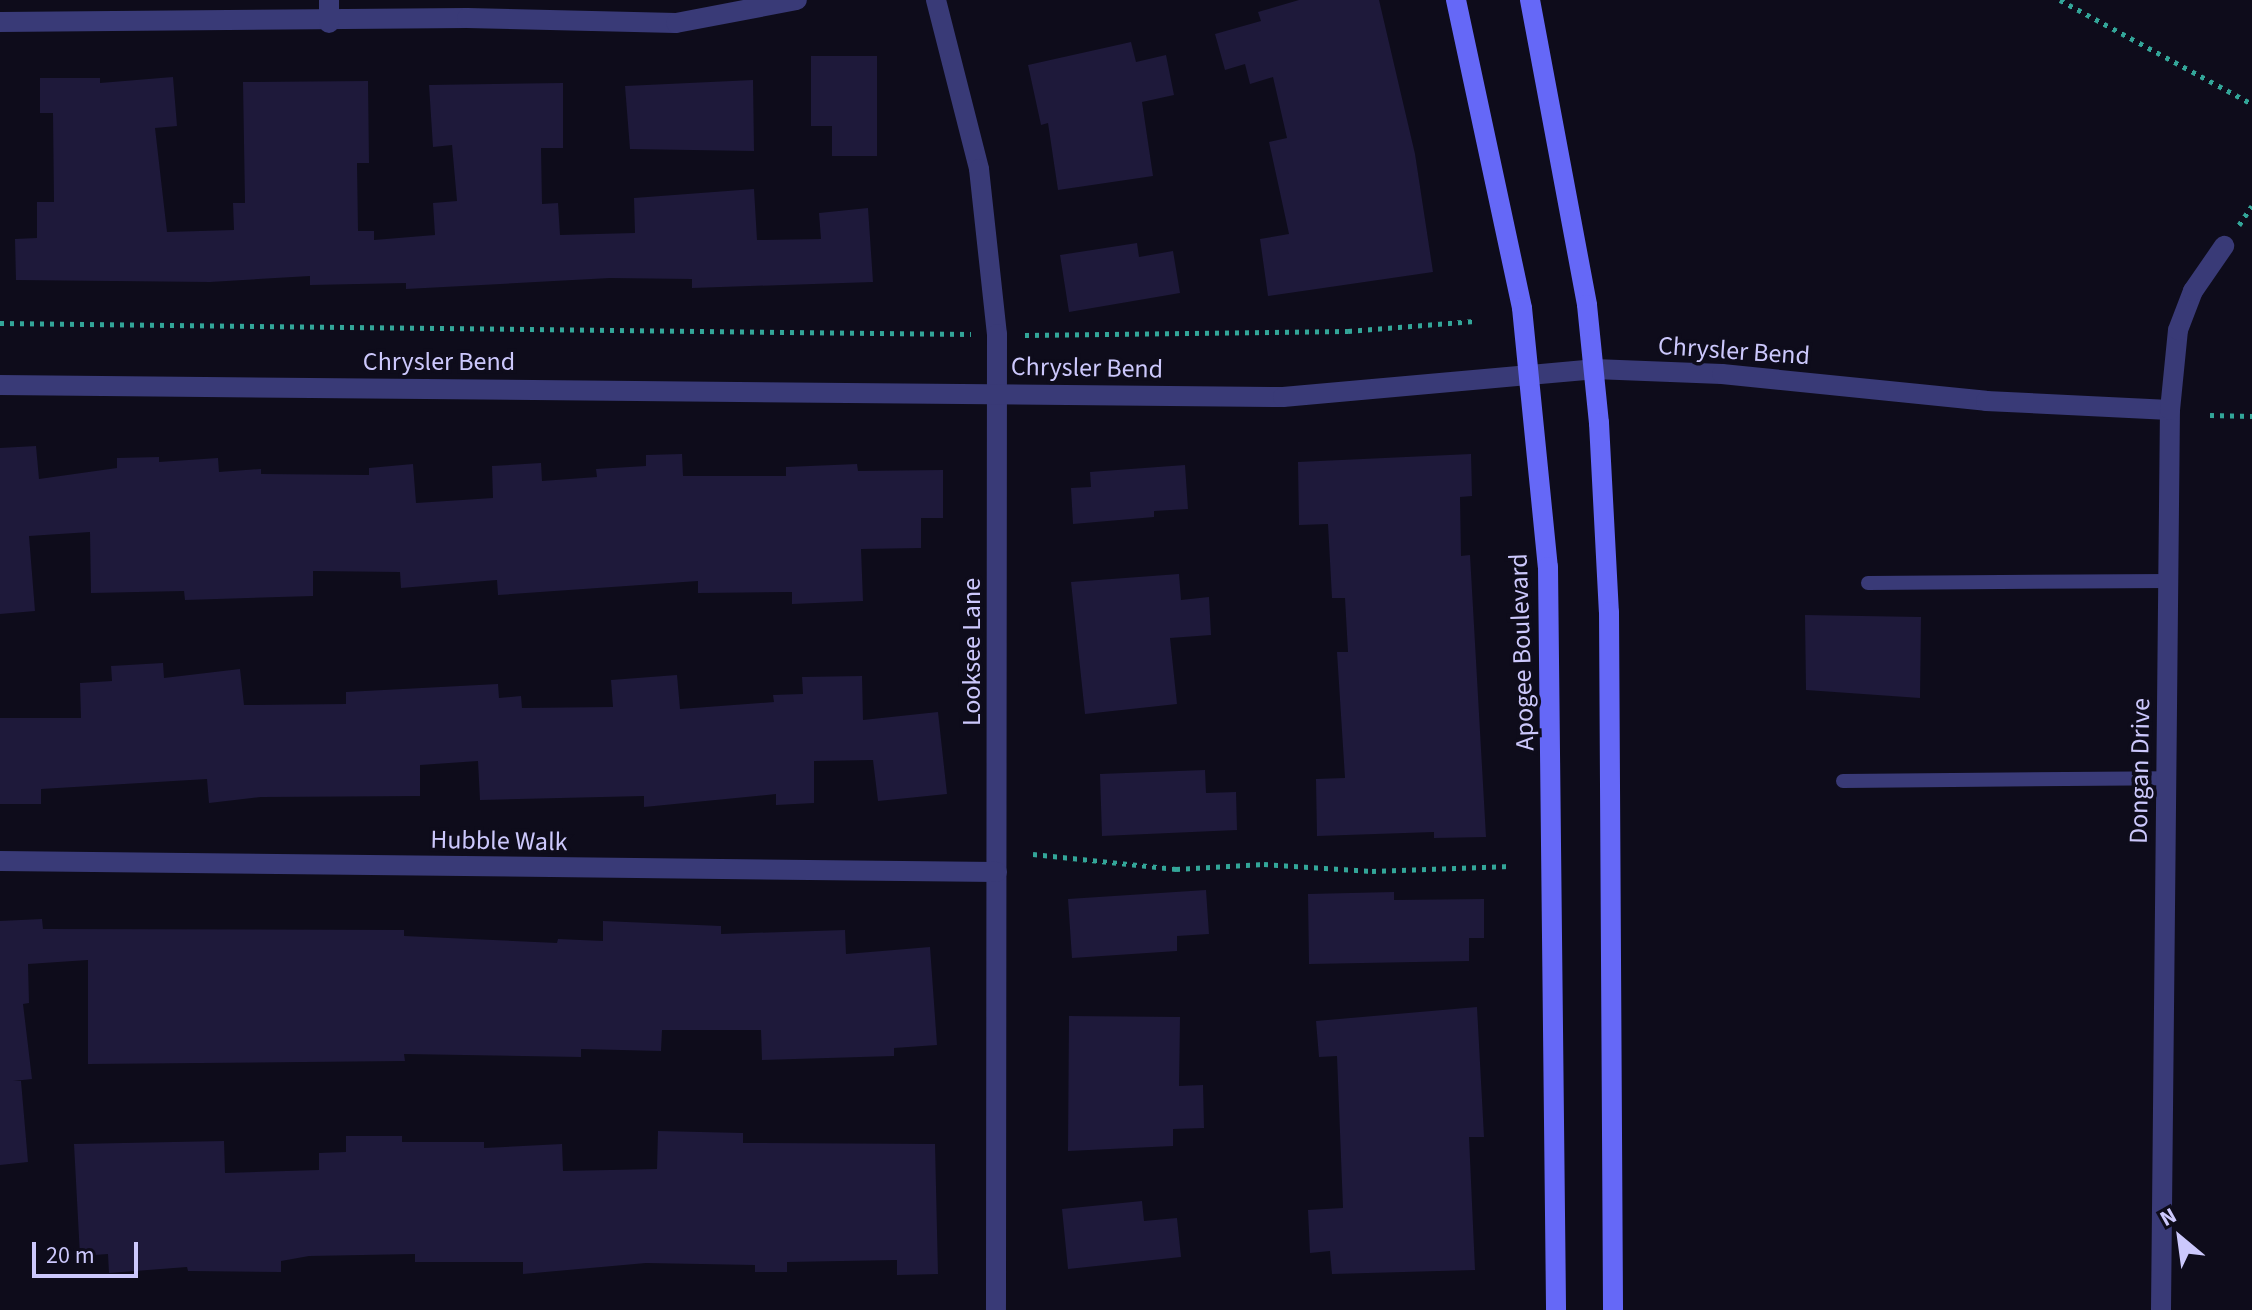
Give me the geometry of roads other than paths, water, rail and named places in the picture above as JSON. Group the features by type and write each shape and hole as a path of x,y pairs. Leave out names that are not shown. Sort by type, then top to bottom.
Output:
{"street":[{"path":"329,0 329,23"},
{"path":"0,22 106,18 329,23 467,18 676,23 797,0"},
{"name":"Looksee Lane","path":"936,0 979,169 993,261 998,393 996,1310"},
{"name":"Apogee Boulevard","path":"1456,0 1514,256 1548,567 1556,1310"},
{"path":"1530,0 1587,305 1594,369 1609,612 1613,1310"},
{"name":"Dongan Drive","path":"2161,1310 2170,410 2178,330 2193,291 2224,246"},
{"name":"Chrysler Bend","path":"0,385 1283,397 1594,369 1722,374 1986,401 2170,410"},
{"name":"Hubble Walk","path":"0,861 997,872"}],"lane":[{"path":"1868,583 2168,581"},
{"path":"1843,781 2166,778"}]}
